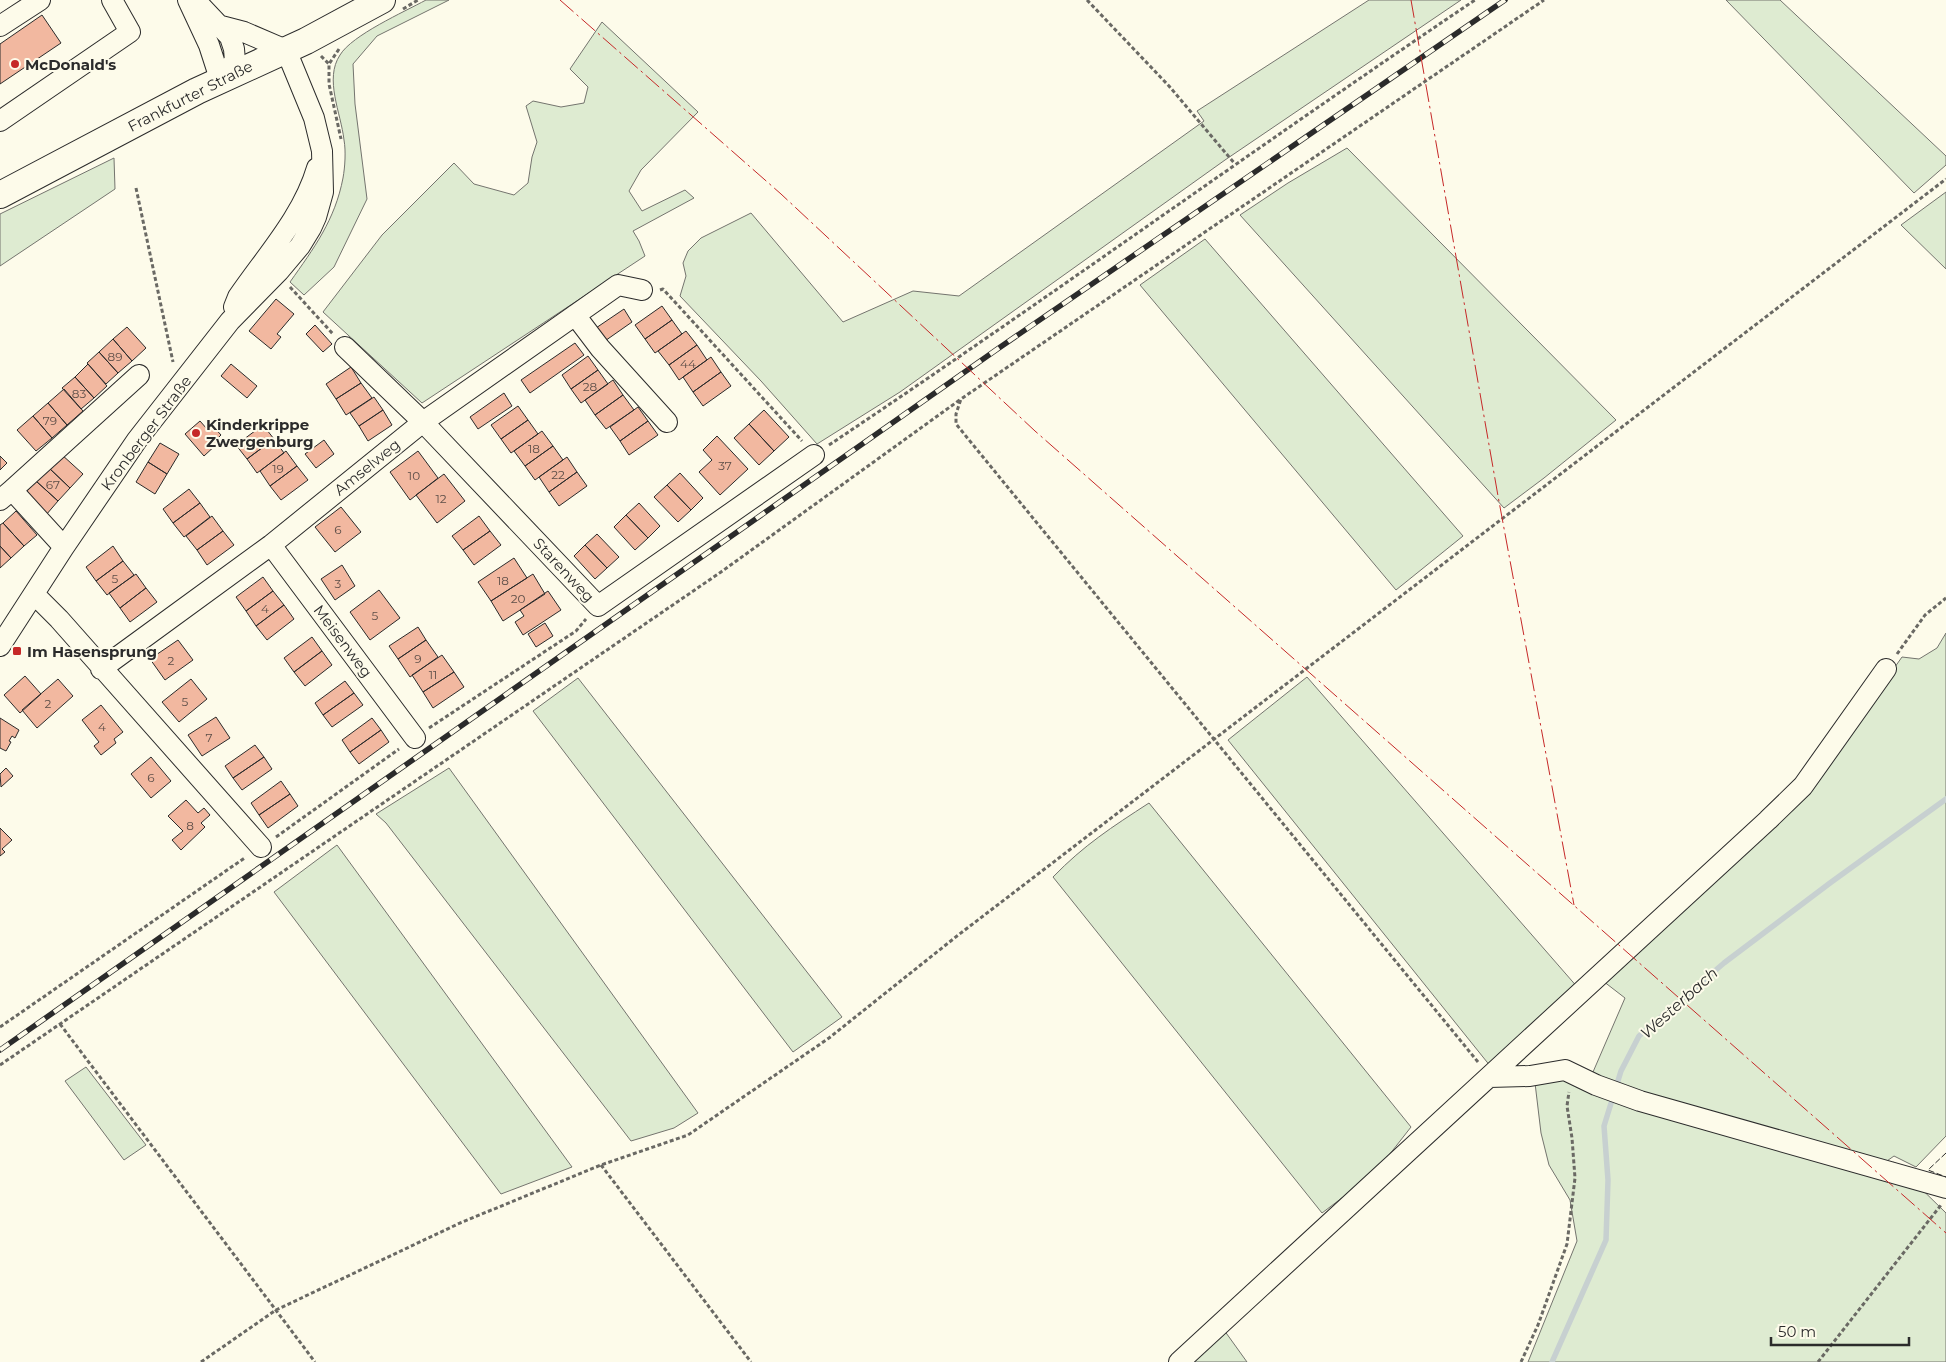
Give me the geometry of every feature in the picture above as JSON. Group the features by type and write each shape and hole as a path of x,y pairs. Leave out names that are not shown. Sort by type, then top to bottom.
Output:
{"main road":[{"name":"Frankfurter Straße","path":"0,195 220,80 392,4"}],"street":[{"path":"0,26 40,0"},
{"path":"0,121 130,32 112,0"},
{"path":"188,0 209,45 220,80"},
{"path":"195,0 221,26 230,38 234,49 234,61 220,80"},
{"path":"221,26 244,32 286,50"},
{"name":"Kronberger Straße","path":"0,646 64,547 137,440 230,321 279,271 300,246 311,228 323,192 322,151 314,118 286,50"},
{"name":"Amselweg","path":"101,669 271,545 424,422 575,315 618,286 642,290"},
{"path":"575,315 600,348 667,422"},
{"name":"Starenweg","path":"345,347 424,422 598,606 814,455"},
{"path":"64,547 6,495 139,375"},
{"name":"Meisenweg","path":"271,545 415,738"},
{"path":"34,594 59,619 101,669 261,848"},
{"path":"1179,1362 1489,1076 1581,994 1803,786 1886,669"},
{"path":"1489,1076 1530,1076 1566,1070 1596,1085 1640,1101 1943,1197"}],"path":[{"path":"392,4 418,0"},
{"path":"1087,0 1170,86 1235,164"},
{"path":"642,290 662,289 814,455 916,387 1235,164 1475,0"},
{"path":"0,1065 720,572 961,398 1544,0"},
{"path":"340,47 329,64 329,84 341,142"},
{"path":"201,1362 276,1310 460,1223 601,1165 688,1135 829,1038 957,936 1946,179"},
{"path":"136,188 171,355 181,384"},
{"path":"284,282 345,347"},
{"path":"961,398 956,414 956,424 1489,1076"},
{"path":"1886,669 1925,615 1946,598"},
{"path":"0,1027 261,848"},
{"path":"60,1024 315,1362"},
{"path":"1521,1362 1538,1325 1567,1244 1575,1178 1567,1106 1571,1073"},
{"path":"601,1165 751,1362"},
{"path":"1818,1362 1943,1197"}],"green space":[{"path":"426,0 449,0 377,36 353,64 355,104 367,199 334,267 304,295 290,282 329,220 335,207 344,174 345,144 333,85 335,64 346,47 355,40 379,24"},
{"path":"1369,0 1461,0 1225,160 900,392 817,444 761,381 680,296 686,276 683,263 688,251 701,238 751,213 843,322 913,291 959,296 1204,121 1197,111"},
{"path":"1726,0 1780,0 1946,156 1946,165 1914,193"},
{"path":"602,22 698,112 641,170 629,191 642,211 685,190 694,198 633,231 645,256 422,403 323,312 382,235 454,163 474,184 514,195 528,183 532,157 537,142 526,106 533,101 561,107 584,103 588,87 570,69"},
{"path":"1347,148 1616,420 1504,508 1240,215 1288,183"},
{"path":"114,158 115,189 0,266 0,214"},
{"path":"1946,192 1946,269 1901,225"},
{"path":"1205,239 1463,536 1396,590 1140,285"},
{"path":"1946,633 1946,1136 1916,1167 1894,1156 1884,1163 1888,1166 1894,1162 1946,1213 1946,1362 1528,1362 1577,1241 1570,1200 1549,1165 1541,1133 1535,1083 1593,1072 1625,998 1603,981 1810,787 1902,657 1919,659 1937,648"},
{"path":"1307,677 1579,989 1491,1067 1228,740"},
{"path":"578,678 842,1017 793,1052 533,711"},
{"path":"449,768 698,1113 674,1128 631,1141 386,823 376,814"},
{"path":"1149,803 1411,1127 1375,1173 1322,1213 1053,877 1087,846"},
{"path":"337,845 572,1167 501,1194 274,892"},
{"path":"86,1067 146,1145 124,1160 65,1081"},
{"path":"1224,1330 1247,1362 1190,1362"}],"building":[{"name":"McDonald's","path":"42,15 61,43 0,84 0,44"},
{"path":"276,299 294,314 277,334 281,337 271,349 249,331"},
{"path":"662,306 672,320 645,339 635,325"},
{"path":"624,309 632,322 602,343 593,330"},
{"path":"672,320 682,334 655,353 645,339"},
{"path":"315,325 332,344 323,352 306,334"},
{"path":"127,327 146,348 132,361 113,339"},
{"path":"686,331 697,345 669,365 658,351"},
{"path":"113,339 132,361 118,373 99,352"},
{"path":"575,343 584,355 530,393 521,380"},
{"path":"697,345 707,360 679,380 669,365"},
{"path":"99,352 118,373 106,384 87,363"},
{"path":"588,356 598,370 571,389 562,375"},
{"path":"711,357 721,372 693,392 683,377"},
{"path":"88,364 107,386 94,398 75,377"},
{"path":"231,364 257,386 247,398 221,376"},
{"path":"351,367 361,383 336,399 326,384"},
{"path":"598,370 608,384 581,403 571,389"},
{"path":"721,372 731,386 703,406 693,392"},
{"path":"75,377 94,398 81,409 62,388"},
{"path":"613,380 623,395 595,415 585,400"},
{"path":"361,383 372,398 346,415 336,399"},
{"path":"64,389 83,411 67,425 48,403"},
{"path":"504,393 512,406 478,429 470,417"},
{"path":"623,395 634,410 606,429 595,415"},
{"path":"374,397 383,410 359,426 350,413"},
{"path":"48,403 67,425 52,438 33,416"},
{"path":"518,406 528,420 501,439 491,425"},
{"path":"638,407 648,421 620,441 610,427"},
{"path":"383,410 392,425 368,441 359,426"},
{"path":"764,410 789,437 774,451 749,424"},
{"path":"33,416 52,438 36,451 17,430"},
{"path":"528,420 538,434 511,453 501,439"},
{"path":"200,421 207,429 212,425 221,435 216,440 218,443 204,456 185,434"},
{"path":"648,421 658,435 629,455 620,441"},
{"path":"749,424 774,451 759,465 734,438"},
{"path":"263,425 274,439 247,459 236,445"},
{"path":"542,431 553,446 525,466 514,451"},
{"path":"717,436 748,469 720,495 699,472 712,460 703,450"},
{"path":"274,439 284,453 257,473 247,459"},
{"path":"324,440 334,454 316,468 305,454"},
{"path":"160,443 179,454 167,474 148,462"},
{"path":"553,446 563,460 535,480 525,466"},
{"path":"286,451 297,466 270,486 260,471"},
{"path":"418,451 438,478 410,500 390,472"},
{"path":"61,454 83,474 70,488 48,467"},
{"path":"0,456 7,463 0,470"},
{"path":"567,457 577,472 549,492 539,477"},
{"path":"148,462 167,474 155,494 136,482"},
{"path":"297,466 308,480 281,500 270,486"},
{"path":"48,467 70,488 58,501 36,481"},
{"path":"577,472 587,486 559,506 549,492"},
{"path":"680,473 703,498 691,510 667,485"},
{"path":"444,474 465,501 437,523 416,495"},
{"path":"36,481 58,501 46,515 24,494"},
{"path":"667,485 691,510 678,522 654,497"},
{"path":"189,489 200,503 173,523 163,509"},
{"path":"200,503 210,517 184,537 173,523"},
{"path":"639,503 660,526 648,538 626,515"},
{"path":"341,507 361,532 335,552 315,527"},
{"path":"16,511 37,535 24,546 3,523"},
{"path":"626,515 648,538 635,550 614,527"},
{"path":"212,516 223,531 197,550 186,536"},
{"path":"479,516 490,531 463,550 452,536"},
{"path":"3,523 24,546 11,558 0,546 0,525"},
{"path":"223,531 234,545 207,565 197,550"},
{"path":"490,531 501,545 474,565 463,550"},
{"path":"597,534 619,557 607,568 585,545"},
{"path":"585,545 607,568 595,579 574,556"},
{"path":"0,546 11,558 0,568"},
{"path":"113,546 123,561 96,581 86,567"},
{"path":"514,558 527,578 491,601 478,582"},
{"path":"123,561 134,575 107,595 96,581"},
{"path":"342,565 355,586 335,600 321,579"},
{"path":"136,574 146,588 120,608 109,593"},
{"path":"533,574 545,594 503,621 491,601"},
{"path":"263,577 273,591 246,611 236,597"},
{"path":"146,588 157,602 130,622 120,608"},
{"path":"379,590 400,618 370,640 350,612"},
{"path":"273,591 284,605 256,626 246,611"},
{"path":"548,591 561,610 523,635 515,622 524,616 520,610"},
{"path":"284,605 294,619 267,640 256,626"},
{"path":"545,623 553,636 536,647 528,634"},
{"path":"418,627 426,640 398,659 389,646"},
{"path":"312,637 322,651 294,672 284,658"},
{"path":"178,640 193,660 165,680 150,659"},
{"path":"426,640 438,657 410,677 398,659"},
{"path":"322,651 332,665 305,686 294,672"},
{"path":"442,655 454,672 423,692 412,675"},
{"path":"454,672 464,687 433,708 423,692"},
{"path":"25,676 41,694 20,713 4,695"},
{"path":"58,679 73,696 37,728 22,710"},
{"path":"191,679 207,699 179,722 162,702"},
{"path":"345,681 354,693 323,715 315,703"},
{"path":"354,693 363,705 332,727 323,715"},
{"path":"101,705 123,732 114,739 116,743 101,755 94,746 99,742 82,720"},
{"path":"216,717 230,738 202,756 188,735"},
{"path":"0,718 19,730 15,738 12,736 6,751 0,748"},
{"path":"372,718 381,730 350,752 342,740"},
{"path":"381,730 389,742 359,764 350,752"},
{"path":"255,745 264,757 233,778 225,766"},
{"path":"151,757 171,781 151,798 131,774"},
{"path":"264,757 272,769 242,790 233,778"},
{"path":"6,768 13,776 1,787 0,774"},
{"path":"281,781 290,794 259,815 251,803"},
{"path":"290,794 298,806 268,828 259,815"},
{"path":"186,800 198,813 204,808 210,815 201,823 205,827 181,850 172,840 183,831 168,816"},
{"path":"0,828 12,840 2,849 5,852 0,856"}],"waterway":[{"name":"Westerbach","path":"1552,1362 1606,1240 1608,1180 1604,1126 1621,1071 1639,1036 1724,963 1946,799"}],"railway":[{"path":"0,1050 996,350 1505,0"}],"fence":[{"path":"1946,1153 1928,1170 1946,1177"}],"power":[{"path":"560,0 781,194 1035,431 1946,1233"},
{"path":"1411,0 1498,496 1574,905"}],"place":[{"name":"McDonald's","path":"15,64"},
{"name":"Kinderkrippe Zwergenburg","path":"196,433"},
{"name":"Im Hasensprung","path":"17,651"}]}
